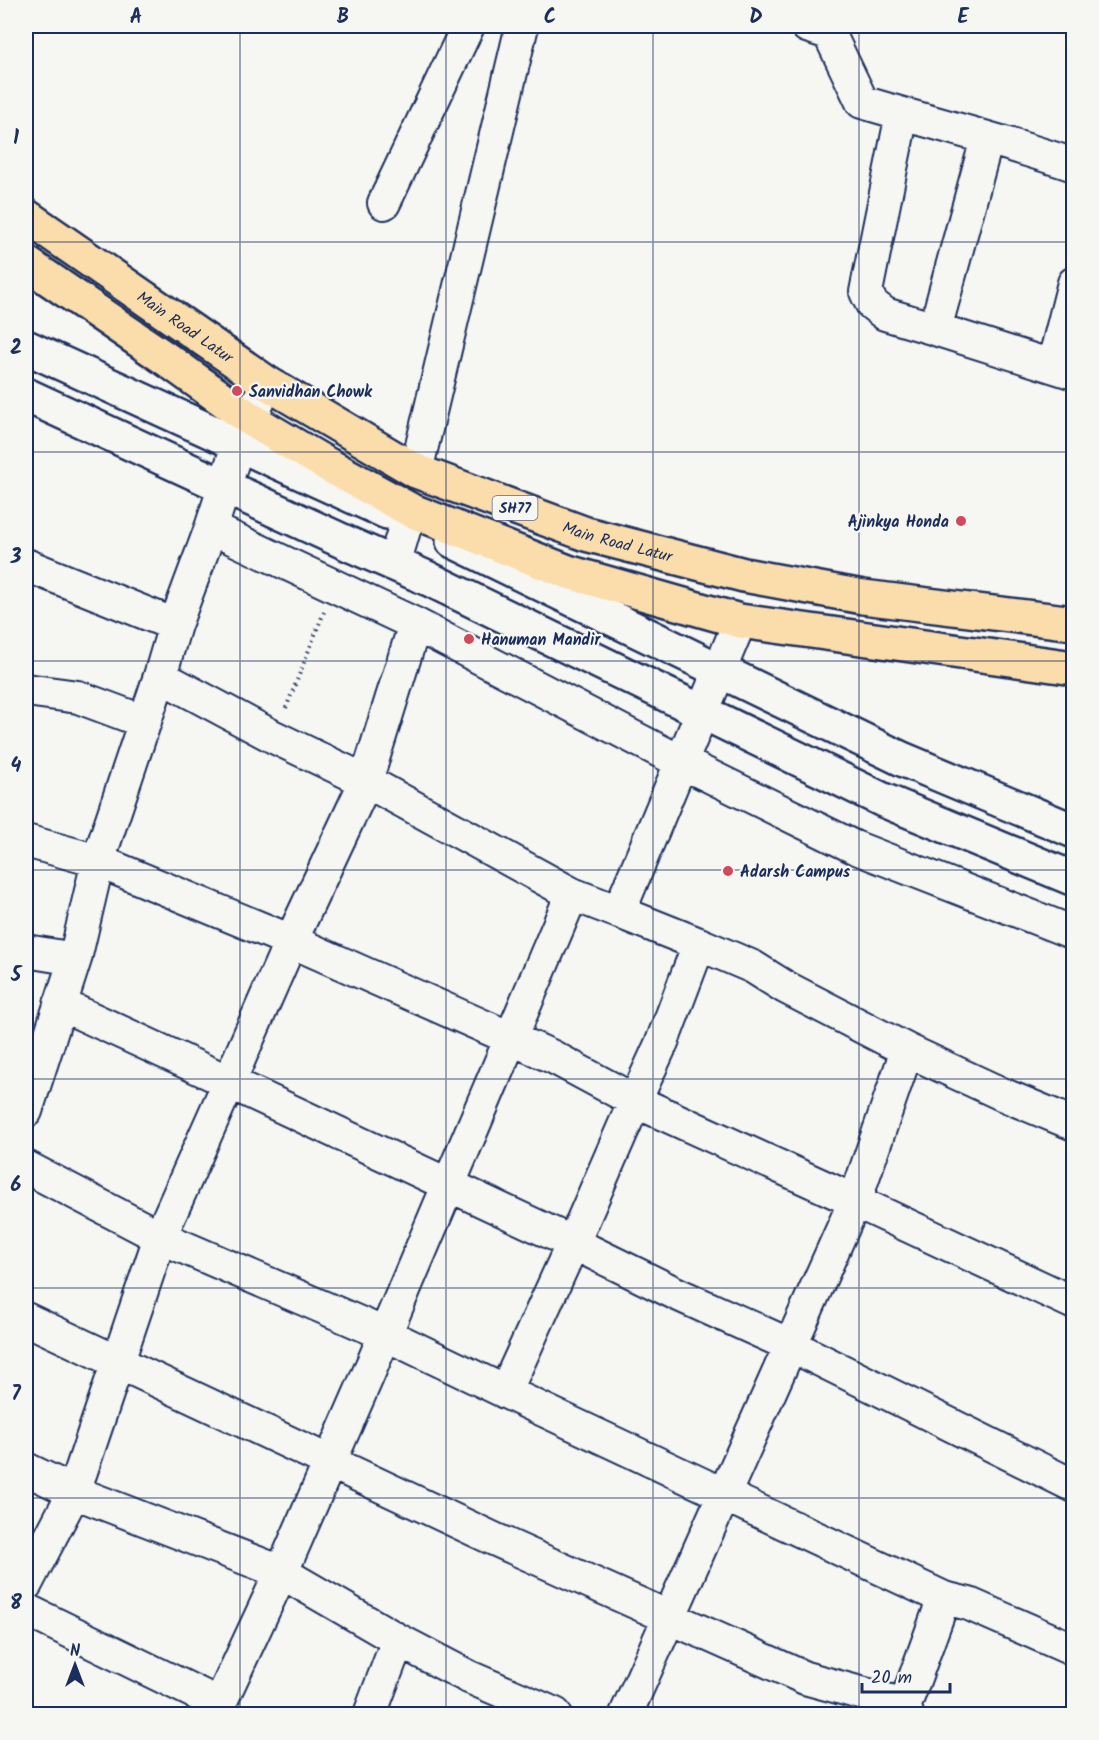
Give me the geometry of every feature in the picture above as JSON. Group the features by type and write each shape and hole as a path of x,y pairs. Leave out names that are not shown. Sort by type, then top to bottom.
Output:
{"main road":[{"name":"Main Road Latur","path":"26,216 267,382 416,471 586,534 744,575 863,597 1074,623"},
{"name":"SH77","path":"26,263 172,363 244,432 328,465 409,516 568,572 740,621 1074,668"}],"street":[{"path":"384,203 468,26"},
{"path":"416,471 522,26"},
{"path":"807,26 829,33 862,102 1030,150 1074,165"},
{"path":"902,114 866,292 872,304 885,314 1063,370 1074,283"},
{"path":"935,329 987,139"},
{"path":"26,347 244,432"},
{"path":"26,1111 75,959 98,861 175,625 244,432 267,382"},
{"path":"26,395 429,579 883,800 1074,879"},
{"path":"394,564 409,516 448,538 902,759 1074,831"},
{"path":"211,528 415,624 681,762 854,847 1074,933"},
{"path":"26,565 175,625"},
{"path":"619,912 740,621"},
{"path":"26,1584 74,1492 160,1237 291,941 366,782 415,624"},
{"path":"160,676 274,737 366,782 572,894 753,967 785,987 907,1050 1004,1095 1074,1124"},
{"path":"26,690 78,698 145,722"},
{"path":"26,841 98,861 291,941 553,1057 635,1101 1074,1303"},
{"path":"26,1610 217,1709 330,1461 572,894"},
{"path":"505,1392 662,1042 699,944"},
{"path":"26,951 75,959"},
{"path":"60,1004 790,1345 1074,1486"},
{"path":"626,1714 855,1201 907,1050"},
{"path":"26,1167 160,1237 385,1334 944,1598 969,1604 1074,1650"},
{"path":"26,1319 494,1539 669,1618 805,1678 906,1710 944,1598"},
{"path":"26,1469 74,1492 281,1572 398,1640 469,1677 555,1714"},
{"path":"370,1714 398,1640"}],"path":[{"path":"274,737 335,586"}],"place":[{"name":"Sanvidhan Chowk","path":"237,391"},
{"name":"Ajinkya Honda","path":"961,521"},
{"name":"Hanuman Mandir","path":"469,639"},
{"name":"Adarsh Campus","path":"728,871"}]}
